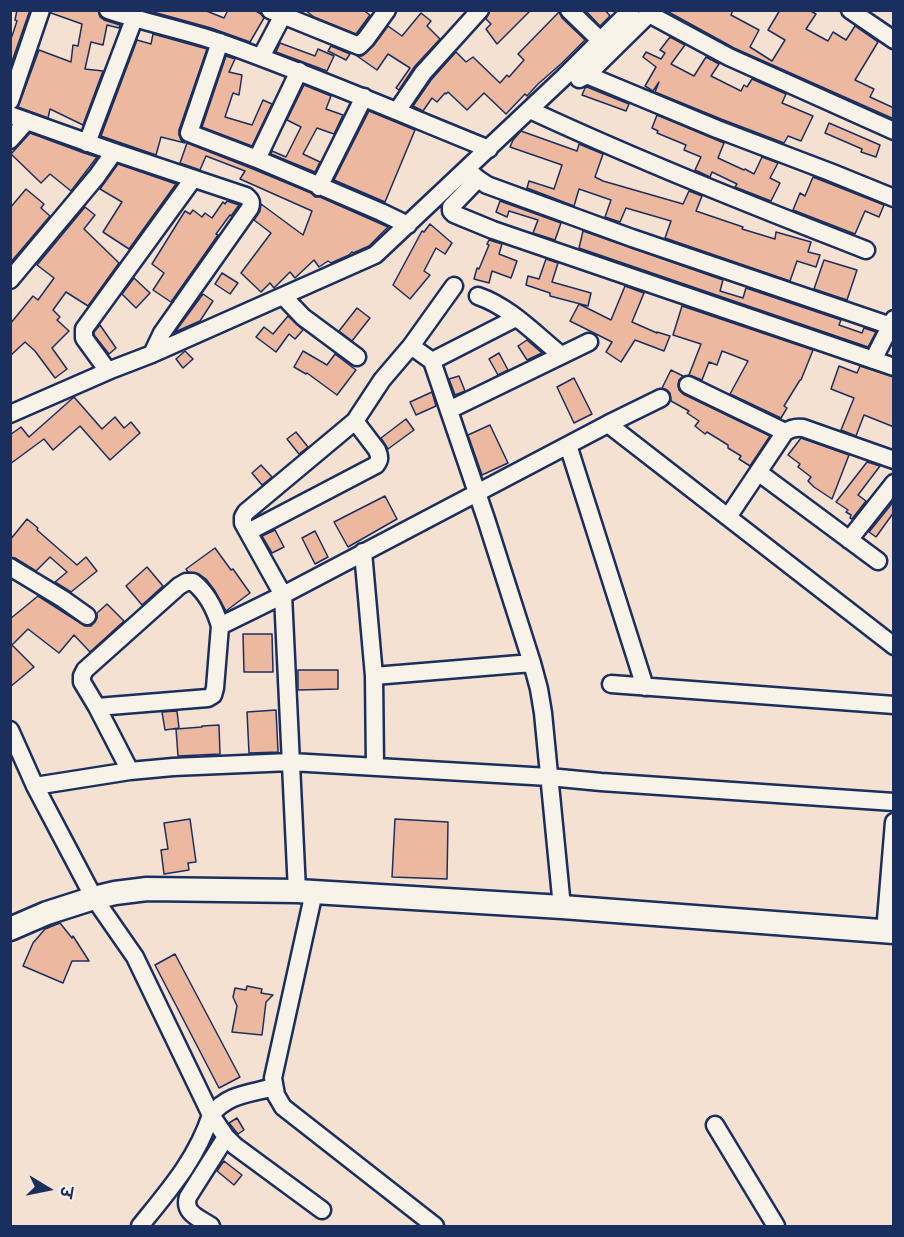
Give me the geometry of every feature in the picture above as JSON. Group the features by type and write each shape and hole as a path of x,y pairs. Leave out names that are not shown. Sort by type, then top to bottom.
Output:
{"street":[{"path":"10,101 41,10"},
{"path":"108,10 220,42 299,71 489,149"},
{"path":"261,57 277,13 359,46 387,10"},
{"path":"397,111 423,73 480,10"},
{"path":"569,10 601,41"},
{"path":"631,10 489,149 451,207 451,211 537,245 894,367"},
{"path":"850,10 894,40"},
{"path":"565,76 574,80 587,75 651,12 729,57 894,131"},
{"path":"87,143 134,19"},
{"path":"220,42 189,133 256,159 408,225"},
{"path":"256,159 299,71"},
{"path":"587,75 894,198"},
{"path":"319,187 364,97"},
{"path":"530,110 609,147 866,250"},
{"path":"10,140 18,118 250,199 252,203 250,208 162,333 152,354"},
{"path":"10,280 97,176 114,152"},
{"path":"10,414 375,255 408,225 473,174"},
{"path":"473,174 488,185 632,238 892,324 873,360"},
{"path":"108,371 84,338 84,329 193,179"},
{"path":"435,1227 283,1107 276,1095 273,1078 305,892 291,762 283,595 243,523 243,517 246,512 355,421 382,380 411,346 454,286"},
{"path":"283,296 303,317 357,357"},
{"path":"478,296 489,300 516,318 561,355"},
{"path":"432,361 516,318"},
{"path":"449,410 589,342"},
{"path":"411,346 432,361 532,663 543,713 562,907"},
{"path":"688,385 785,432"},
{"path":"220,626 661,398"},
{"path":"248,532 376,465 379,461 377,450 355,421"},
{"path":"608,424 894,646"},
{"path":"728,517 785,432 790,429 796,427 803,429 894,460"},
{"path":"568,445 645,687"},
{"path":"758,472 878,561"},
{"path":"849,540 894,483"},
{"path":"363,552 374,676 375,767"},
{"path":"10,567 56,594 87,616"},
{"path":"97,707 208,698 213,695 220,626 213,606 198,586 193,582 186,582 179,586 85,670 82,676 82,682 130,771"},
{"path":"374,676 532,663"},
{"path":"611,684 894,705"},
{"path":"10,730 35,786 94,898 135,957 211,1115 235,1146 322,1210"},
{"path":"35,786 130,771 291,762 549,777 894,802"},
{"path":"10,929 47,913 94,898 147,889 305,892 562,907 889,932 894,822"},
{"path":"140,1227 180,1178 205,1134 211,1115 219,1106 228,1099 274,1087"},
{"path":"715,1125 776,1227"},
{"path":"211,1227 188,1211 186,1204 188,1197 226,1137"}],"building":[{"path":"17,10 30,10 10,67 10,42 17,21 15,20"},
{"path":"51,10 98,10 100,17 104,20 120,25 119,28 107,25 103,45 91,42 85,69 103,71 83,125 50,109 48,118 18,107 39,50 71,62 73,45 78,46 82,24 51,13"},
{"path":"146,10 204,10 224,18 228,10 254,10 264,18 250,42 211,28"},
{"path":"305,10 363,10 370,15 356,34 314,17"},
{"path":"490,10 531,10 497,44 486,29 491,24 486,19"},
{"path":"585,10 605,10 610,16 600,26"},
{"path":"665,10 733,10 731,15 759,30 750,47 772,61 785,40 768,30 780,10 809,10 816,14 806,29 828,41 833,32 846,40 855,26 878,42 855,80 874,89 870,97 894,108 894,119 734,48"},
{"path":"559,12 562,18 585,40 506,114 484,93 467,110 448,92 437,102 432,98 423,111 413,106 431,80 456,52 466,62 473,57 500,83 507,75 509,77 524,60 518,54"},
{"path":"421,13 431,21 427,26 440,39 415,66 399,90 396,88 410,68 388,54 377,70 357,56 366,53 388,26 402,36"},
{"path":"153,34 207,49 179,130 181,140 185,143 161,137 156,155 101,136 137,40 151,44"},
{"path":"670,37 685,45 671,64 694,76 706,57 719,64 711,76 741,91 744,85 747,87 752,79 786,94 782,103 813,116 801,141 788,136 784,143 655,92 659,82 653,91 645,86 656,67 643,57 646,52 661,59 665,53 660,50"},
{"path":"280,43 315,56 318,49 334,56 327,71 276,52"},
{"path":"331,46 350,54 346,60 328,51"},
{"path":"226,56 235,59 229,72 242,75 239,95 233,93 225,117 252,125 263,100 272,104 252,146 202,127"},
{"path":"304,85 331,96 326,109 343,115 334,134 317,128 303,154 320,162 315,172 271,154 272,151 286,157 301,127 287,120"},
{"path":"587,87 629,104 626,111 582,95"},
{"path":"369,111 415,130 385,202 334,180"},
{"path":"657,115 724,143 718,158 754,174 762,157 778,163 770,178 780,183 771,201 735,187 737,184 712,172 710,177 695,170 701,157 684,150 686,145 657,133 658,131 652,128"},
{"path":"829,123 880,145 876,157 861,152 862,149 825,133"},
{"path":"521,131 577,151 579,144 603,154 595,177 603,181 683,204 689,191 702,196 696,211 775,239 776,232 811,242 808,252 820,255 816,267 797,261 790,281 665,238 671,221 626,208 620,222 605,217 611,200 579,189 574,206 527,188 529,181 554,189 562,165 510,147"},
{"path":"30,133 97,157 71,191 50,174 41,183 11,154"},
{"path":"187,143 388,227 369,246 331,263 328,261 319,267 314,260 295,278 290,272 274,288 270,283 261,292 241,273 271,233 254,220 260,211 261,204 303,235 312,211 240,179 245,171 206,156 200,170 180,163"},
{"path":"118,164 176,184 129,249 103,232 122,202 100,189"},
{"path":"813,177 884,205 879,217 865,211 855,234 793,210 800,193 805,196"},
{"path":"26,189 44,204 41,208 50,216 10,263 10,208"},
{"path":"227,201 239,205 216,234 218,235 171,302 153,290 164,273 152,264 185,211 190,214 193,210 202,217 205,213 212,218 223,202 225,204"},
{"path":"500,201 561,223 555,240 533,233 538,220 509,211 507,217 496,212"},
{"path":"85,207 95,215 84,229 119,263 88,306 66,292 53,310 60,317 57,320 69,331 52,348 67,369 55,378 35,351 25,342 10,356 10,324 33,296 38,300 54,278 37,265"},
{"path":"430,224 452,243 445,254 436,248 424,271 430,275 410,299 393,285 422,231 424,232"},
{"path":"583,231 723,280 720,291 743,298 746,288 841,320 839,325 862,333 864,328 876,332 868,347 579,248"},
{"path":"489,240 502,244 499,254 517,261 511,278 492,271 489,283 474,279"},
{"path":"546,259 558,263 552,282 591,293 588,306 550,296 550,293 526,285 528,276 539,279"},
{"path":"824,260 857,270 847,300 814,289"},
{"path":"222,273 238,283 230,294 215,284"},
{"path":"134,278 150,293 136,308 122,294"},
{"path":"625,286 644,293 632,322 670,336 664,351 635,340 621,362 606,352 612,342 570,321 579,304 611,320"},
{"path":"203,294 213,301 200,321 175,332"},
{"path":"682,306 813,350 801,380 784,406 787,408 781,418 730,394 748,361 722,351 717,365 709,362 702,380 689,375 701,344 673,335"},
{"path":"357,308 370,318 352,341 339,331"},
{"path":"288,316 303,330 295,339 289,334 276,352 256,337 264,327 273,334"},
{"path":"100,325 116,348 109,354 94,335"},
{"path":"527,340 542,353 527,360 518,346"},
{"path":"185,351 193,359 183,368 176,359"},
{"path":"303,351 327,365 335,354 356,370 337,395 307,373 294,367"},
{"path":"499,353 508,370 498,375 489,359"},
{"path":"839,366 857,373 860,366 894,377 894,427 864,415 856,436 841,430 854,398 831,389"},
{"path":"671,370 683,376 678,385 683,394 770,436 750,466 739,459 741,456 728,448 728,445 707,432 705,434 695,426 699,421 687,413 689,411 671,401 670,393 662,388"},
{"path":"459,376 465,391 455,395 449,379"},
{"path":"574,378 592,414 574,423 557,387"},
{"path":"432,392 436,406 416,415 410,402"},
{"path":"74,397 102,429 115,417 124,428 131,422 140,433 110,460 80,426 53,450 44,439 10,464 10,435 21,427 29,437"},
{"path":"406,419 414,430 388,449 381,438"},
{"path":"490,425 508,463 482,475 468,435"},
{"path":"296,432 308,447 299,454 287,439"},
{"path":"801,438 849,455 832,499 808,481 811,477 788,455"},
{"path":"867,462 880,466 858,495 866,501 852,519 851,515 846,512 848,510 836,502"},
{"path":"261,465 272,477 262,485 252,473"},
{"path":"385,496 397,519 348,547 334,522"},
{"path":"894,501 894,512 876,537 869,532"},
{"path":"27,519 77,565 86,557 97,571 71,592 55,582 67,572 50,557 36,571 10,557 10,540"},
{"path":"275,530 284,547 272,553 262,536"},
{"path":"315,531 328,557 315,564 302,538"},
{"path":"215,548 250,593 226,611 206,579 186,569"},
{"path":"147,567 163,586 142,605 126,586"},
{"path":"38,596 85,626 91,626 95,622 97,613 107,604 124,621 90,652 74,635 59,653 28,629 12,645 34,667 10,687 10,619"},
{"path":"243,634 272,634 273,672 244,672"},
{"path":"298,670 338,670 338,689 298,690"},
{"path":"276,710 278,752 249,753 247,712"},
{"path":"177,711 179,728 165,730 162,712"},
{"path":"219,725 220,754 178,756 176,729"},
{"path":"190,819 196,862 188,863 189,870 164,874 161,850 168,849 164,823"},
{"path":"395,819 448,822 447,879 392,877"},
{"path":"60,923 72,938 73,936 89,961 72,961 63,983 23,966 33,943 45,929"},
{"path":"175,954 240,1077 219,1088 155,965"},
{"path":"247,986 262,989 261,993 273,995 266,1002 262,1035 232,1032 237,1006 233,997 235,988 246,990"},
{"path":"237,1118 244,1130 238,1134 229,1123"},
{"path":"224,1161 242,1175 234,1185 217,1171"}]}
